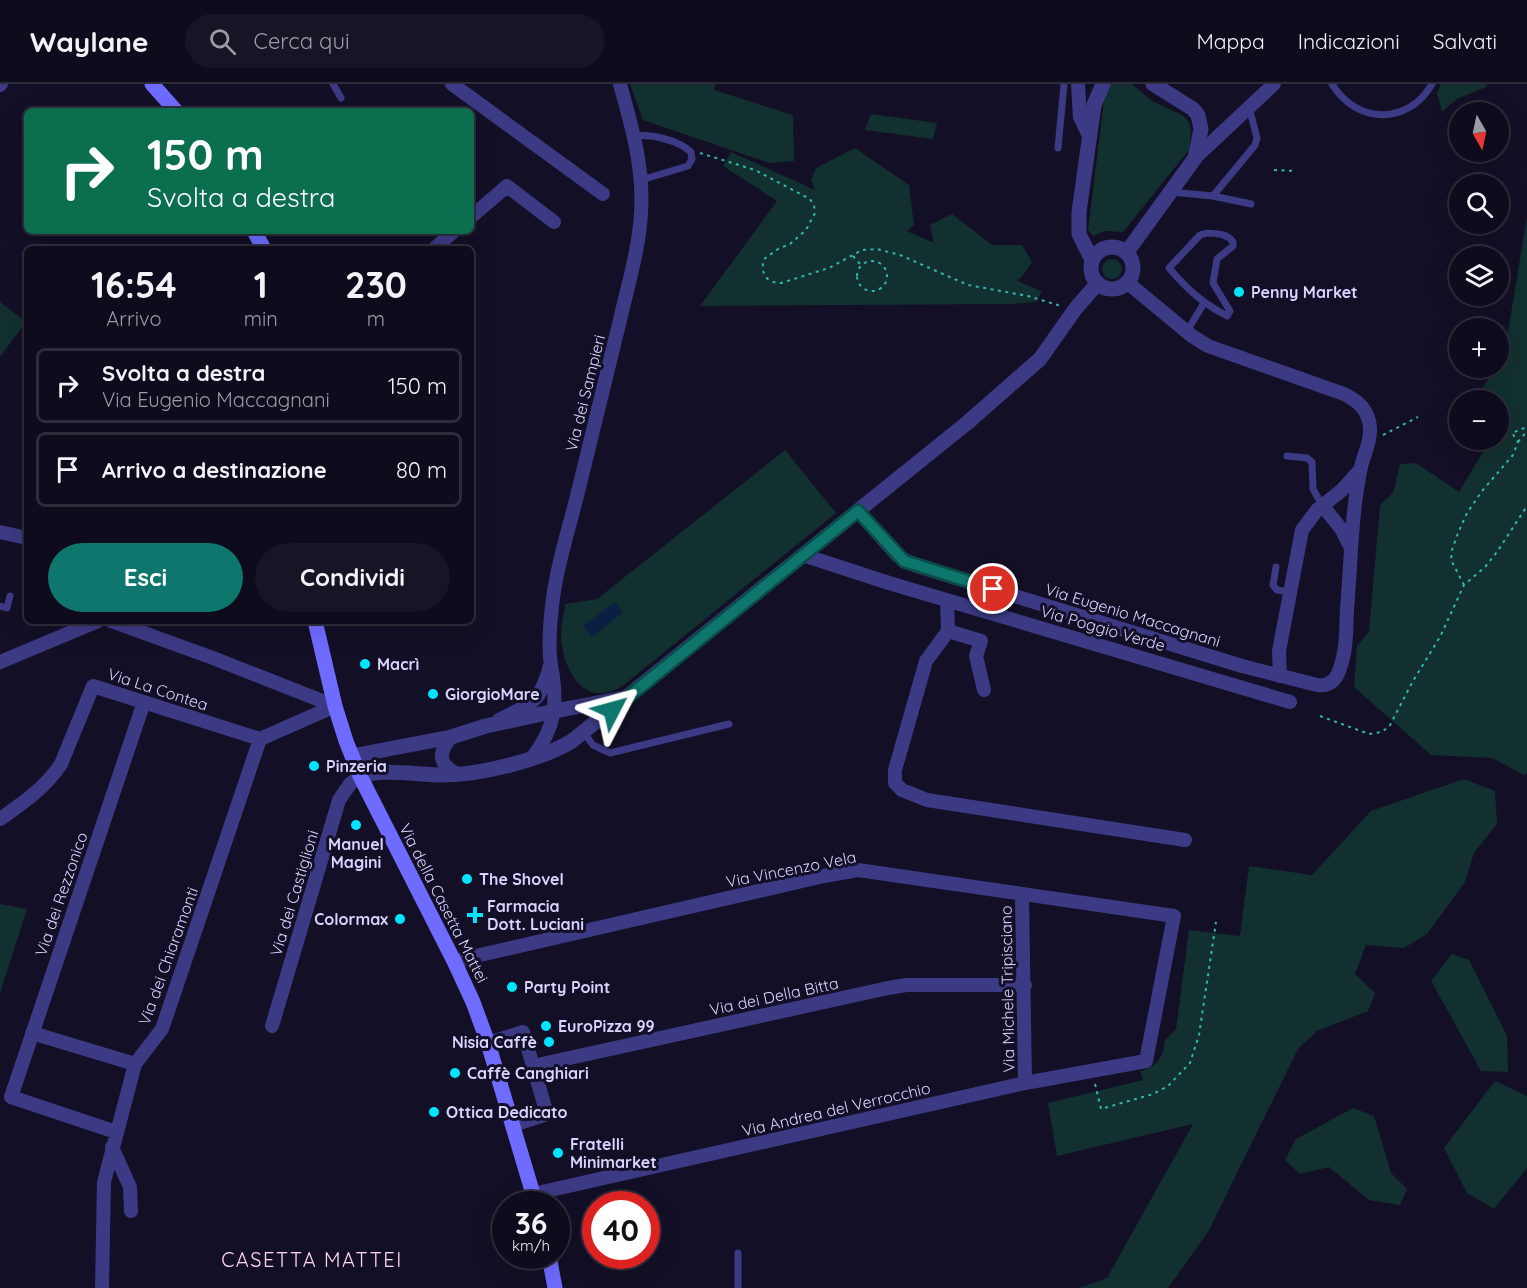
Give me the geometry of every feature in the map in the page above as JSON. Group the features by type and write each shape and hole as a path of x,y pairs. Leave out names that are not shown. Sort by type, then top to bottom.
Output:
{"main road":[{"path":"152,84 173,108"},
{"name":"Via della Casetta Mattei","path":"316,624 335,706 352,756 473,1002 488,1043 533,1191"},
{"path":"551,1269 555,1288"}],"street":[{"path":"452,84 603,194"},
{"name":"Via dei Sampieri","path":"555,711 555,689 551,663 551,621 555,585 636,247 642,205 635,136 620,84"},
{"path":"1078,84 1080,117 1090,138"},
{"path":"1092,260 1108,248 1127,252 1131,256 1134,267 1128,283 1121,288 1113,289 1103,288 1097,284 1091,274 1092,260 1078,230 1094,105 1103,84"},
{"path":"1153,84 1188,105 1198,115 1201,129 1195,158"},
{"path":"1127,252 1195,158 1274,84"},
{"path":"474,214 507,186 554,222"},
{"path":"437,246 451,234"},
{"name":"Via Eugenio Maccagnani","path":"858,511 898,556 914,566 1280,676 1322,686 1331,683 1338,675 1345,645 1360,470 1369,441 1370,426 1362,405 1335,390 1213,348 1186,331 1128,283"},
{"path":"360,776 378,773 457,774 532,758 557,750 584,733 1032,367 1097,284"},
{"name":"Via Eugenio Maccagnani","path":"1280,676 1279,651 1302,530 1311,516 1342,490 1360,470"},
{"path":"1322,505 1342,530 1352,548"},
{"path":"0,532 24,537"},
{"name":"Via Poggio Verde","path":"803,555 1290,702"},
{"path":"947,600 948,632 926,661 895,770 895,783 902,790 927,800 1185,840"},
{"path":"0,662 91,624"},
{"path":"119,624 233,665 335,706"},
{"path":"948,632 981,641 976,657 984,690"},
{"path":"486,726 537,699 543,689 551,663"},
{"name":"Via La Contea","path":"0,819 40,790 62,764 93,686 260,739"},
{"path":"352,756 452,737 486,726 626,698"},
{"name":"Via dei Rezzonico","path":"116,1132 11,1096 144,702"},
{"path":"260,739 335,706"},
{"path":"532,758 546,738 555,711"},
{"path":"452,737 443,748 442,760 447,768 457,774"},
{"name":"Via dei Chiaramonti","path":"102,1288 104,1182 135,1064 162,1029 260,739"},
{"name":"Via dei Castiglioni","path":"272,1026 339,800 350,784 360,776"},
{"name":"Via Vincenzo Vela","path":"454,961 852,871 904,876 1174,916 1146,1061"},
{"name":"Via Michele Tripisciano","path":"1022,894 1025,1083"},
{"name":"Via dei Della Bitta","path":"533,1066 888,988 1024,985"},
{"path":"488,1043 523,1032 547,1114 513,1125"},
{"path":"32,1033 135,1064"},
{"name":"Via Andrea del Verrocchio","path":"569,1191 1025,1083 1146,1061"},
{"path":"112,1147 130,1187 130,1211"}],"lane":[{"path":"333,84 341,98"},
{"path":"1058,148 1064,84"},
{"path":"1332,84 1352,107 1364,112 1384,114 1403,111 1413,106 1422,99 1432,84"},
{"path":"1213,196 1255,145 1257,138 1248,107"},
{"path":"635,136 649,135 684,147 691,152 692,159 688,166 641,180"},
{"path":"1171,192 1213,196 1251,204"},
{"path":"1207,233 1230,236 1233,246 1217,259 1213,283 1230,311 1227,316 1204,303 1190,292 1169,268 1200,235 1207,233"},
{"path":"1186,331 1204,303"},
{"path":"1287,456 1307,458 1312,462 1313,489 1322,505"},
{"path":"1276,567 1273,585 1277,590 1290,592"},
{"path":"0,606 7,608 10,596"},
{"path":"584,733 593,745 610,753 729,724"},
{"path":"738,1253 738,1288"}],"path":[{"path":"691,152 702,153 755,170 810,199 815,213 806,230 790,244 764,259 763,273 767,280 773,283 780,283 829,268 862,250 877,249 900,255 968,285 1028,296 1061,306 1066,298"},
{"path":"1274,170 1295,171"},
{"path":"853,256 861,265"},
{"path":"871,261 885,268 887,278 882,288 873,292 862,289 856,280 861,265 871,261"},
{"path":"1369,441 1405,426 1418,417"},
{"path":"1518,442 1512,433 1527,427"},
{"path":"1464,585 1451,560 1458,533 1467,513 1513,455 1518,442 1527,431"},
{"path":"1320,716 1369,734 1381,732 1389,727 1440,637 1464,585 1485,567 1497,552 1527,506"},
{"path":"1092,1070 1101,1109 1153,1094 1168,1086 1190,1063 1199,1035 1216,921"}],"green space":[{"path":"630,84 716,84 714,90 793,115 794,161 769,163 643,120"},
{"path":"1106,84 1132,84 1152,101 1182,115 1189,122 1191,133 1189,150 1123,232 1105,231 1093,236 1088,230"},
{"path":"1441,84 1487,84 1486,87 1449,102 1449,106 1442,112 1437,93"},
{"path":"871,114 937,123 933,139 865,130"},
{"path":"855,148 909,185 914,225 907,231 934,243 930,225 952,214 992,245 1022,245 1032,262 1020,279 1016,280 1042,292 1036,302 700,306 777,201 723,166 731,152 815,190 811,180 816,168"},
{"path":"1527,217 1527,773 1524,775 1492,758 1431,755 1354,687 1357,646 1369,632 1380,505 1393,493 1400,464 1416,463 1459,492 1484,450 1509,450 1509,390 1481,390 1489,378 1509,378 1509,325"},
{"path":"1112,259 1119,262 1122,269 1119,276 1112,279 1105,276 1102,269 1105,262"},
{"path":"0,302 24,320 24,325 0,357"},
{"path":"785,450 836,513 625,684 611,691 598,693 588,691 580,685 568,667 562,647 561,633 565,604 597,599"},
{"path":"1464,779 1495,791 1497,824 1474,853 1465,882 1427,934 1404,948 1366,945 1355,974 1375,993 1368,1011 1317,1031 1298,1049 1208,1232 1168,1288 1079,1288 1107,1278 1193,1124 1057,1156 1048,1103 1143,1080 1140,1071 1155,1064 1163,1051 1165,1040 1176,1029 1189,930 1240,936 1249,866 1312,875 1371,811"},
{"path":"0,904 27,909 0,993"},
{"path":"1452,954 1469,960 1507,1036 1508,1072 1481,1071 1431,981"},
{"path":"1495,1081 1527,1096 1527,1168 1494,1209 1467,1193 1444,1148"},
{"path":"1353,1108 1374,1116 1391,1173 1407,1189 1400,1205 1369,1200 1329,1167 1300,1174 1285,1160 1296,1139"}],"water":[{"path":"615,602 623,612 592,637 583,626"}],"place":[{"name":"Penny Market","path":"1239,292"},
{"name":"Macrì","path":"365,664"},
{"name":"GiorgioMare","path":"433,694"},
{"name":"Pinzeria","path":"314,766"},
{"name":"Manuel Magini","path":"356,825"},
{"name":"The Shovel","path":"467,879"},
{"name":"Farmacia Dott. Luciani","path":"475,915"},
{"name":"Colormax","path":"400,919"},
{"name":"Party Point","path":"512,987"},
{"name":"EuroPizza 99","path":"546,1026"},
{"name":"Nisia Caffè","path":"549,1042"},
{"name":"Caffè Canghiari","path":"455,1073"},
{"name":"Ottica Dedicato","path":"434,1112"},
{"name":"Fratelli Minimarket","path":"558,1153"}],"district":[{"name":"CASETTA MATTEI","path":"312,1259"}],"route":[{"path":"612,710 858,511 904,561 993,589"}]}
